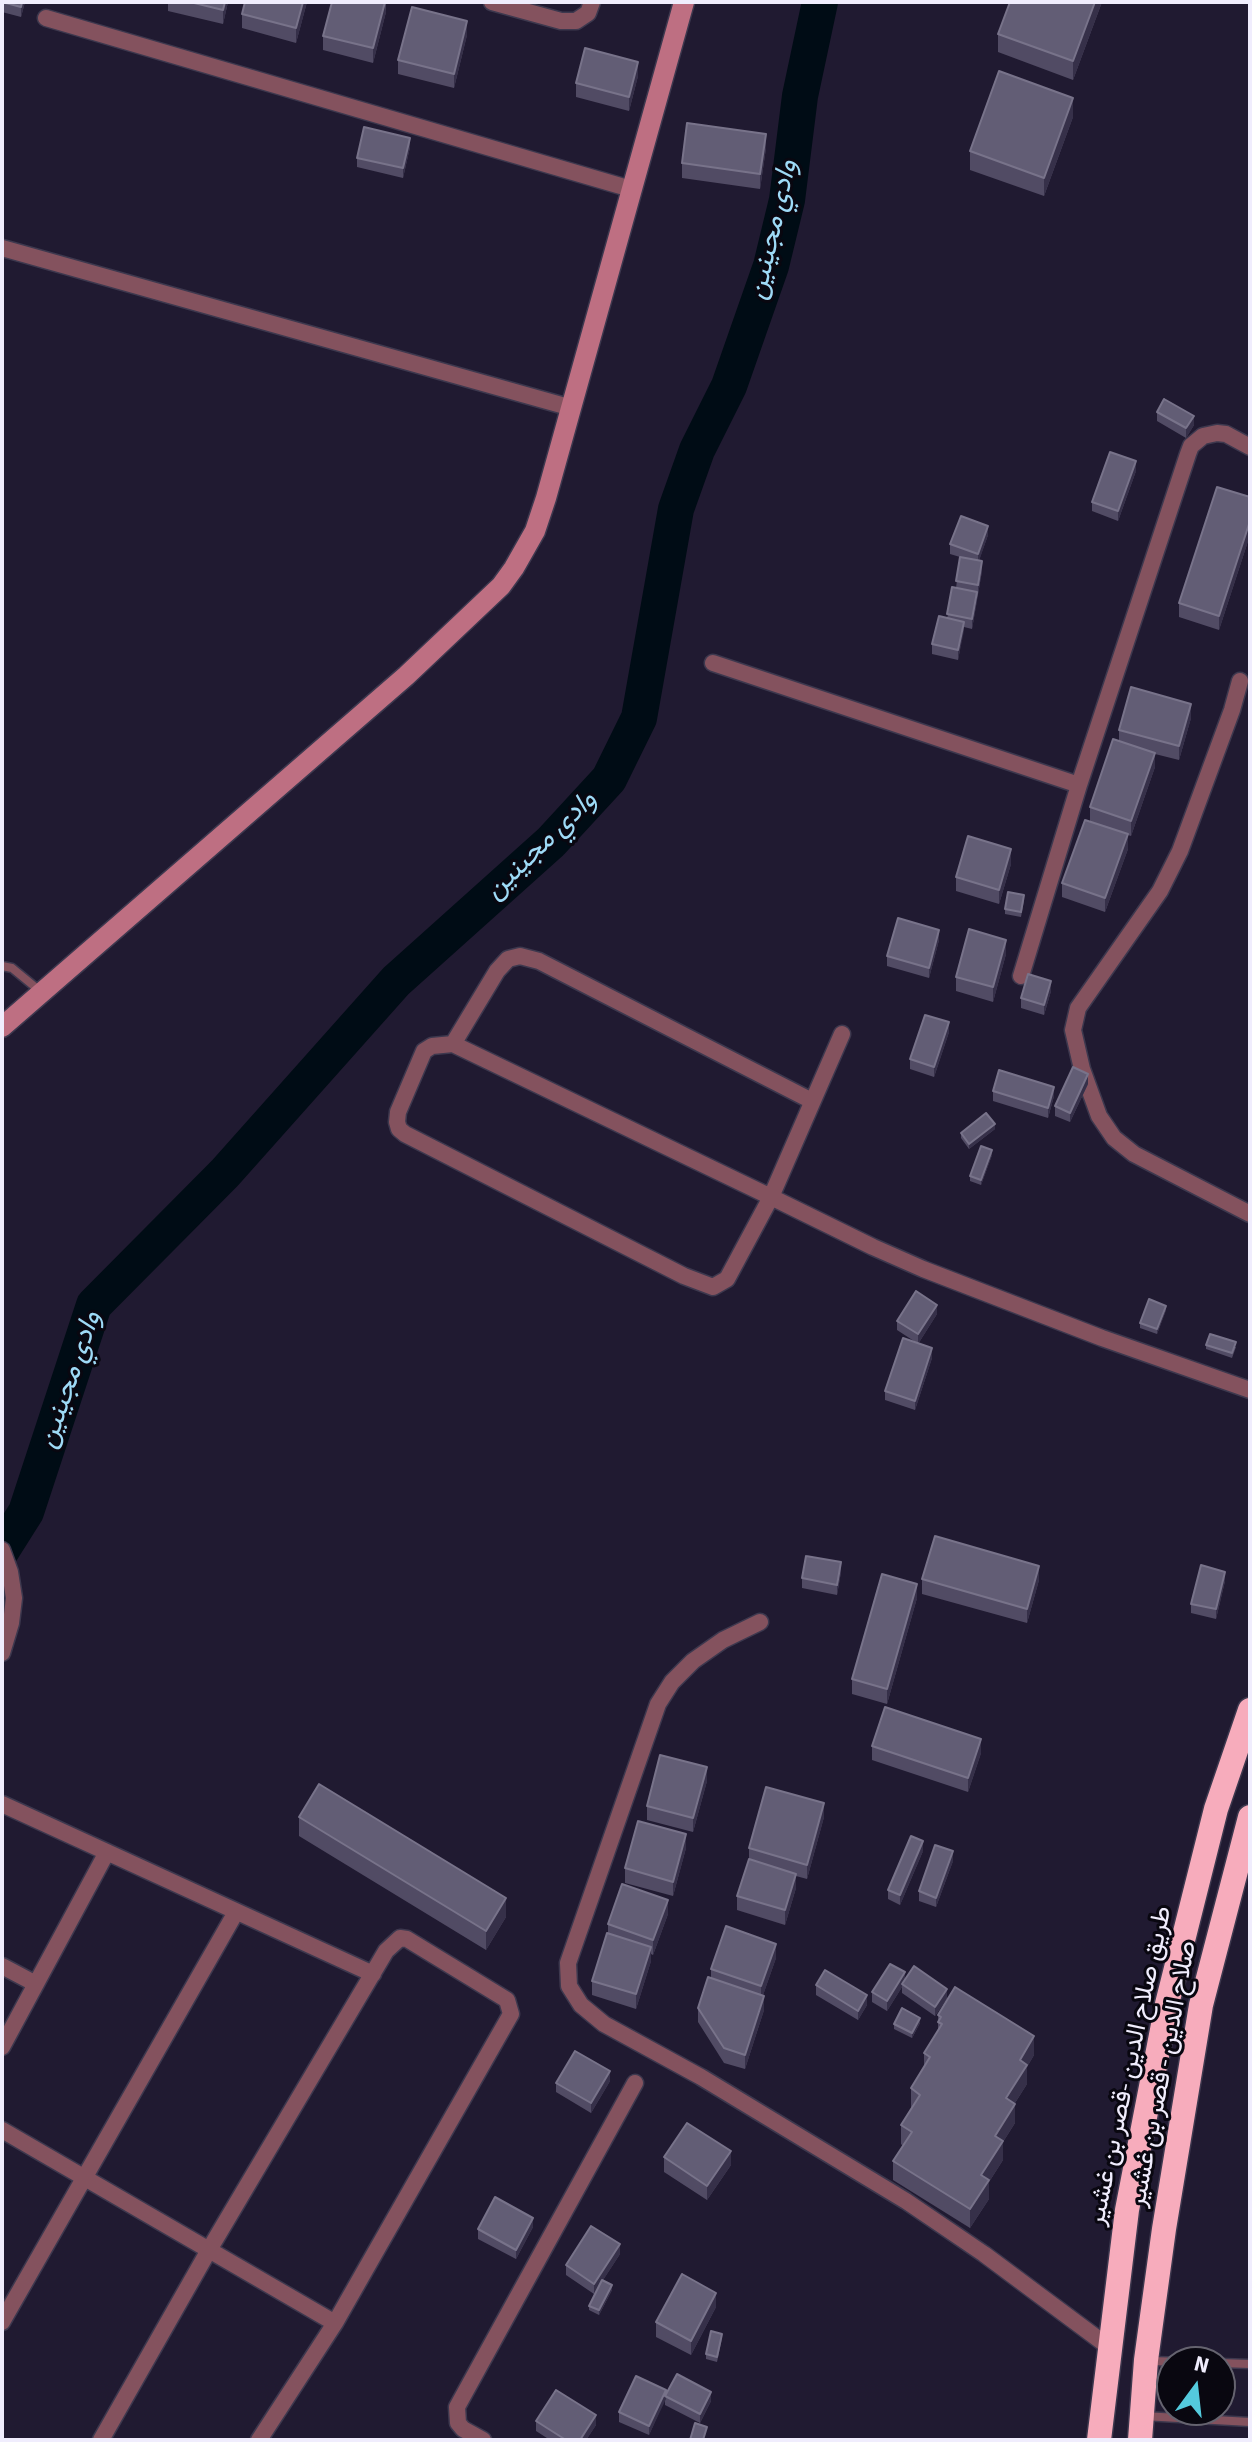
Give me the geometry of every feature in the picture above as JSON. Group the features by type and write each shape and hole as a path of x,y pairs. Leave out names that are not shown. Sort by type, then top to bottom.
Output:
{"highway":[{"name":"طريق صلاح الدين -قصر بن غشير","path":"1099,2440 1127,2210 1167,2004 1216,1809 1250,1710"},
{"name":"صلاح الدين - قصر بن غشير","path":"1141,2428 1146,2360 1164,2229 1201,2005 1250,1817"}],"street":[{"path":"492,2 561,21 576,21 588,13 592,2"},
{"path":"2,1027 406,676 501,586 525,550 535,531 572,408 684,2"},
{"path":"46,18 631,189"},
{"path":"2,248 572,408"},
{"path":"1021,976 1079,785 1191,446 1203,436 1217,433 1226,434 1250,447"},
{"path":"713,663 1079,785"},
{"path":"1240,681 1180,851 1160,891 1078,1008 1073,1030 1082,1069 1099,1116 1114,1138 1134,1154 1250,1214"},
{"path":"453,1044 497,971 508,959 520,956 539,961 812,1101"},
{"path":"842,1034 771,1197 727,1279 713,1287 684,1276 399,1129 398,1112 424,1051 432,1046 453,1044 771,1197 873,1247 936,1275 1250,1390"},
{"path":"2,1550 10,1572 14,1598 2,1653"},
{"path":"760,1622 723,1640 693,1661 672,1682 658,1704 568,1963 569,1986 581,2005 604,2024 701,2077 906,2201 984,2254 1109,2347"},
{"path":"2,1804 373,1974"},
{"path":"2,2047 107,1852"},
{"path":"2,2322 236,1912"},
{"path":"101,2440 209,2250 391,1944 400,1938 407,1939 507,2000 512,2011 335,2323 259,2440"},
{"path":"2,1966 36,1984"},
{"path":"483,2440 458,2423 457,2407 635,2083"},
{"path":"2,2130 335,2323"}],"lane":[{"path":"2,966 12,968 40,991"},
{"path":"1146,2360 1156,2361"},
{"path":"1141,2428 1250,2422"}],"building":[{"path":"2,2 22,2 21,7"},
{"path":"190,2 225,2 223,10"},
{"path":"245,2 303,2 296,28 242,14"},
{"path":"332,2 385,2 373,48 323,36"},
{"path":"1010,2 1095,2 1073,61 998,34"},
{"path":"412,7 467,21 454,74 398,60"},
{"path":"585,48 638,62 629,97 576,83"},
{"path":"999,71 1073,98 1044,178 970,151"},
{"path":"687,123 766,134 760,174 682,163"},
{"path":"364,127 410,138 403,168 357,158"},
{"path":"1164,399 1194,416 1186,428 1157,412"},
{"path":"1110,452 1136,461 1118,511 1092,502"},
{"path":"1217,487 1250,497 1250,521 1219,616 1179,603"},
{"path":"961,516 988,526 978,554 950,544"},
{"path":"960,557 982,561 978,585 956,581"},
{"path":"952,587 977,592 972,619 947,614"},
{"path":"939,616 964,622 958,650 932,644"},
{"path":"1131,687 1191,704 1179,746 1119,730"},
{"path":"1113,739 1155,753 1131,821 1090,807"},
{"path":"1085,820 1128,834 1105,898 1062,883"},
{"path":"968,836 1011,849 999,890 956,877"},
{"path":"1008,892 1024,895 1021,912 1005,909"},
{"path":"898,918 939,930 929,968 887,956"},
{"path":"969,929 1006,940 993,987 956,977"},
{"path":"1028,974 1051,981 1044,1005 1021,998"},
{"path":"925,1015 949,1022 934,1067 910,1059"},
{"path":"1073,1067 1088,1074 1070,1113 1055,1106"},
{"path":"999,1070 1054,1087 1048,1108 993,1091"},
{"path":"986,1113 995,1124 969,1144 961,1133"},
{"path":"981,1146 992,1150 981,1180 970,1176"},
{"path":"916,1291 937,1305 918,1334 897,1321"},
{"path":"1149,1299 1166,1306 1157,1329 1140,1323"},
{"path":"1210,1334 1236,1342 1232,1353 1206,1345"},
{"path":"903,1338 932,1348 915,1401 885,1391"},
{"path":"935,1536 1039,1566 1027,1609 922,1579"},
{"path":"806,1556 841,1562 837,1585 802,1578"},
{"path":"1201,1565 1225,1572 1216,1609 1191,1604"},
{"path":"882,1574 917,1584 887,1689 852,1679"},
{"path":"885,1707 981,1739 968,1778 872,1746"},
{"path":"660,1755 707,1767 693,1818 647,1806"},
{"path":"319,1784 506,1898 486,1931 299,1817"},
{"path":"766,1787 824,1803 807,1865 749,1848"},
{"path":"638,1821 686,1834 673,1882 625,1868"},
{"path":"911,1836 923,1841 900,1895 888,1890"},
{"path":"935,1845 953,1851 936,1898 919,1891"},
{"path":"749,1859 796,1874 785,1910 737,1896"},
{"path":"622,1884 668,1900 653,1940 608,1924"},
{"path":"726,1926 776,1944 761,1986 711,1969"},
{"path":"607,1933 651,1947 636,1994 592,1981"},
{"path":"890,1964 905,1972 887,2001 872,1992"},
{"path":"914,1966 947,1989 935,2007 902,1984"},
{"path":"825,1970 867,1995 858,2011 816,1985"},
{"path":"708,1977 764,1996 745,2055 724,2048 698,2008"},
{"path":"955,1987 1034,2036 1020,2060 1027,2065 1006,2098 1015,2104 995,2136 1003,2141 981,2175 989,2180 970,2209 893,2161 912,2132 901,2125 920,2095 911,2088 930,2057 924,2053 942,2024 938,2022 941,2017 938,2015"},
{"path":"902,2008 920,2018 912,2033 894,2024"},
{"path":"575,2051 610,2071 591,2103 556,2083"},
{"path":"687,2123 731,2151 707,2186 664,2157"},
{"path":"495,2197 533,2218 516,2250 478,2229"},
{"path":"591,2226 620,2244 594,2284 566,2265"},
{"path":"682,2274 716,2293 691,2341 656,2322"},
{"path":"602,2280 612,2285 599,2310 589,2306"},
{"path":"711,2331 722,2334 717,2357 706,2354"},
{"path":"677,2374 711,2392 700,2414 665,2396"},
{"path":"636,2376 666,2390 649,2426 619,2412"},
{"path":"556,2390 596,2415 580,2440 566,2440 536,2421"},
{"path":"695,2423 707,2427 703,2440 690,2440"}],"waterway":[{"name":"وادي مجينين","path":"2,1550 26,1512 94,1305 225,1173 396,981 551,842 609,779 639,718 676,509 697,450 729,386 771,266 787,200 800,96 820,2"}]}
